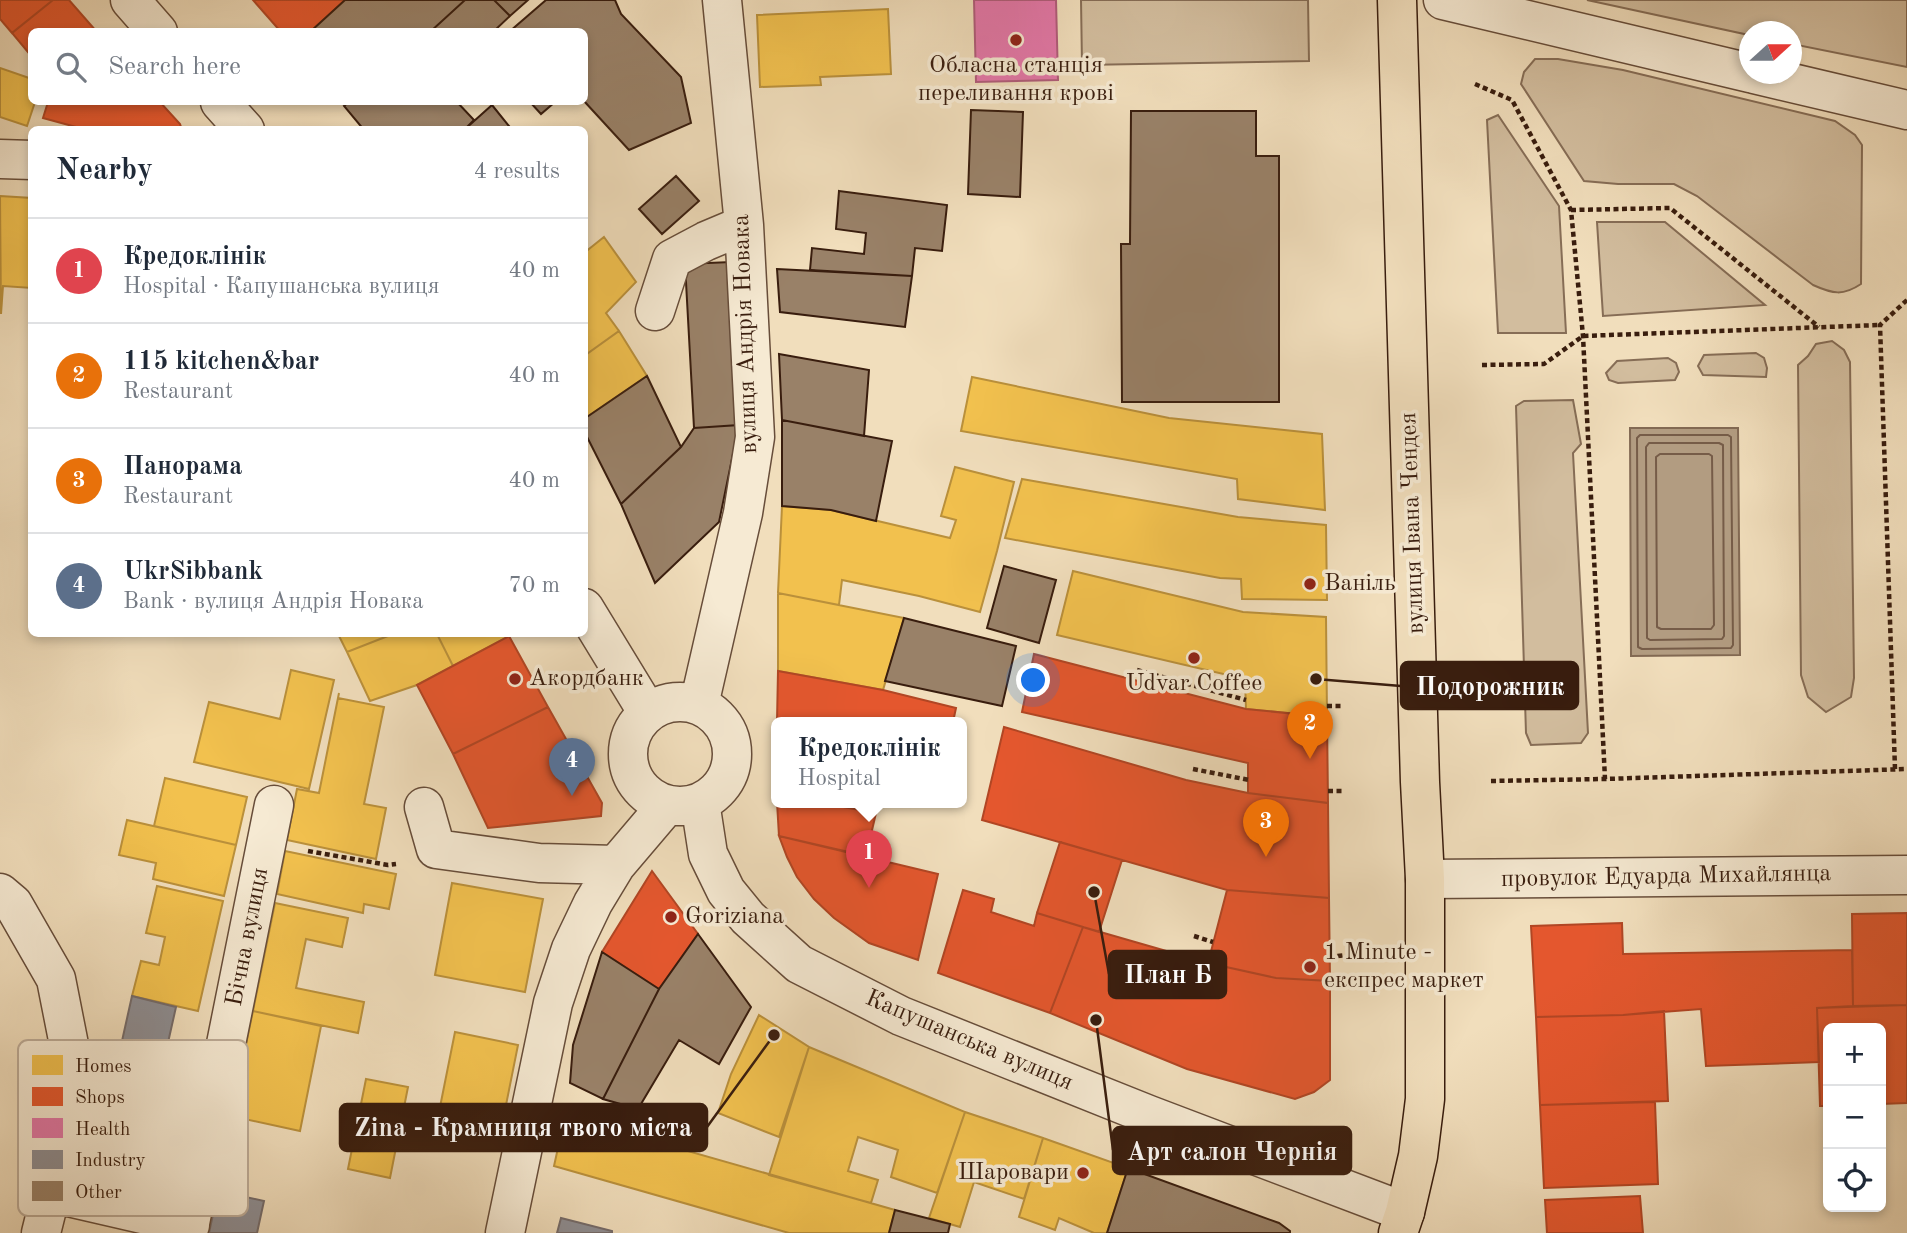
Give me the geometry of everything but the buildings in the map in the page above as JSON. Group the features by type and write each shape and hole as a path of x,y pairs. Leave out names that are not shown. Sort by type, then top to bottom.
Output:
{"main road":[{"name":"вулиця Івана Чендея","path":"1397,0 1425,879 1425,1100 1405,1226"}],"street":[{"path":"130,0 154,28"},
{"name":"вулиця Андрія Новака","path":"699,705 743,513 755,438 744,225 722,0"},
{"path":"1443,0 1739,70"},
{"path":"1798,84 1907,110"},
{"path":"223,105 241,126"},
{"path":"0,159 28,160"},
{"path":"655,311 672,259 744,225"},
{"path":"588,615 648,713"},
{"path":"505,1233 553,1003 571,949 593,903 616,865 683,804 714,794 725,780 731,763 732,745 726,729 714,715 699,705 681,702 664,704 648,713 637,725 630,740 628,756 640,787 652,798 683,804"},
{"name":"Капушанська вулиця","path":"683,804 726,891 748,918 799,964 901,1016 1149,1115 1405,1226"},
{"name":"Бічна вулиця","path":"227,1040 274,805"},
{"path":"424,807 436,849 539,863 616,865"},
{"name":"провулок Едуарда Михайлянца","path":"1425,879 1907,874"},
{"path":"0,893 13,904 56,979 68,1040"},
{"path":"41,1233 45,1216"},
{"path":"139,1216 189,1229"}],"path":[{"path":"1475,84 1512,100 1571,210 1583,336 1605,779"},
{"path":"1571,210 1670,208 1819,327"},
{"path":"1482,365 1544,364 1583,336 1880,326 1907,300"},
{"path":"1880,326 1895,769"},
{"path":"1137,670 1246,700"},
{"path":"1327,706 1342,706"},
{"path":"1193,769 1249,780"},
{"path":"1491,781 1907,769"},
{"path":"1328,791 1344,791"},
{"path":"267,843 388,865 403,863 436,849"},
{"path":"1194,936 1213,942"},
{"path":"1329,957 1346,955"},
{"path":"1144,1173 1149,1160"}],"shaded area":[{"path":"1081,0 1308,0 1309,61 1082,65"},
{"path":"1587,0 1907,0 1907,67 1802,46 1802,21 1739,21 1739,33"},
{"path":"1535,59 1558,59 1623,70 1835,121 1855,135 1862,145 1861,284 1838,292 1813,285 1697,196 1674,184 1584,181 1521,84 1524,72"},
{"path":"1498,115 1559,206 1566,333 1498,333 1487,120"},
{"path":"1597,222 1665,222 1765,305 1603,316"},
{"path":"1832,341 1844,350 1850,362 1854,678 1851,697 1826,712 1808,697 1801,675 1798,365 1816,344"},
{"path":"1756,353 1764,358 1766,377 1703,375 1698,366 1704,355"},
{"path":"1668,358 1676,363 1679,372 1675,380 1618,383 1609,380 1606,373 1617,361"},
{"path":"1573,400 1581,444 1573,453 1588,733 1581,743 1531,745 1526,733 1516,406 1524,401"}],"water":[{"path":"1630,428 1738,428 1740,655 1631,656"}],"place":[{"name":"Обласна станція переливання крові","path":"1016,40"},
{"name":"Ваніль","path":"1310,584"},
{"name":"Udvar Coffee","path":"1194,658"},
{"name":"Акордбанк","path":"515,679"},
{"name":"Подорожник","path":"1316,679"},
{"name":"115 kitchen&bar","path":"1310,759"},
{"name":"UkrSibbank","path":"572,796"},
{"name":"Панорама","path":"1266,857"},
{"name":"Кредоклінік","path":"869,888"},
{"name":"План Б","path":"1094,892"},
{"name":"Goriziana","path":"671,917"},
{"name":"1 Minute - експрес маркет","path":"1310,967"},
{"name":"Арт салон Чернія","path":"1096,1020"},
{"name":"Zina - Крамниця твого міста","path":"774,1035"},
{"name":"Шаровари","path":"1083,1173"}]}
